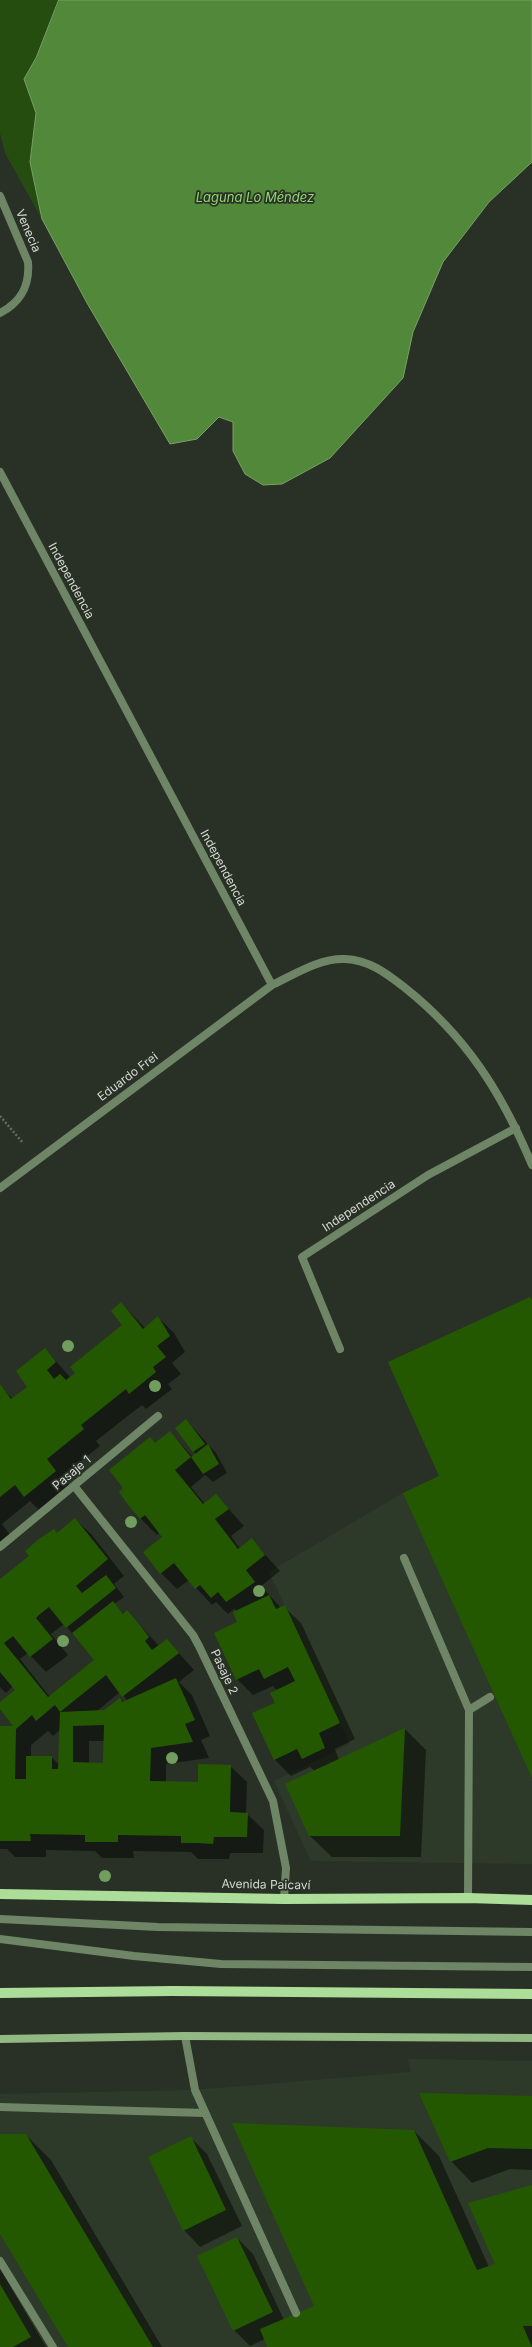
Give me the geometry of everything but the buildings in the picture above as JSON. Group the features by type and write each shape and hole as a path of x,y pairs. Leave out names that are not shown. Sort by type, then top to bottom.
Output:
{"main road":[{"name":"Avenida Paicaví","path":"0,1894 284,1899 468,1898 532,1900"},
{"path":"0,1993 173,1991 532,1994"}],"street":[{"name":"Venecia","path":"0,196 28,262 29,274 22,296 12,306 0,313"},
{"name":"Independencia","path":"0,472 272,985"},
{"path":"272,985 321,962 333,959 358,960 375,966 425,1004 456,1036 499,1095 516,1128 532,1165"},
{"name":"Eduardo Frei","path":"0,1188 272,985"},
{"name":"Independencia","path":"340,1348 302,1257 428,1175 516,1128"},
{"name":"Pasaje 1","path":"0,1547 75,1487 158,1416"},
{"name":"Pasaje 2","path":"75,1487 199,1646 273,1801 286,1868 284,1899"},
{"path":"404,1558 469,1710 468,1898"},
{"path":"469,1710 490,1697"},
{"path":"0,1919 158,1927 532,1932"},
{"path":"0,1939 134,1956 221,1964 532,1967"},
{"path":"186,2036 195,2090 204,2113 296,2313"},
{"path":"0,2039 186,2036 532,2038"},
{"path":"0,2107 204,2113"},
{"path":"0,2261 52,2347"}],"path":[{"path":"0,1116 38,1160"}],"shaded area":[{"path":"0,0 59,0 36,58 24,79 36,113 30,162 42,219 5,153 0,133"},
{"path":"530,1297 532,1301 532,1864 311,1861 274,1781 350,1744 269,1572 403,1493 439,1476 388,1362"},
{"path":"408,2059 532,2061 532,2347 0,2347 0,2094 195,2090 411,2072"}],"water":[{"name":"Laguna Lo Méndez","path":"59,0 532,0 532,162 489,202 443,262 413,332 403,378 330,458 282,484 263,485 245,474 233,451 233,422 219,417 197,439 170,444 87,303 42,219 30,162 36,113 24,79 36,58"}]}
